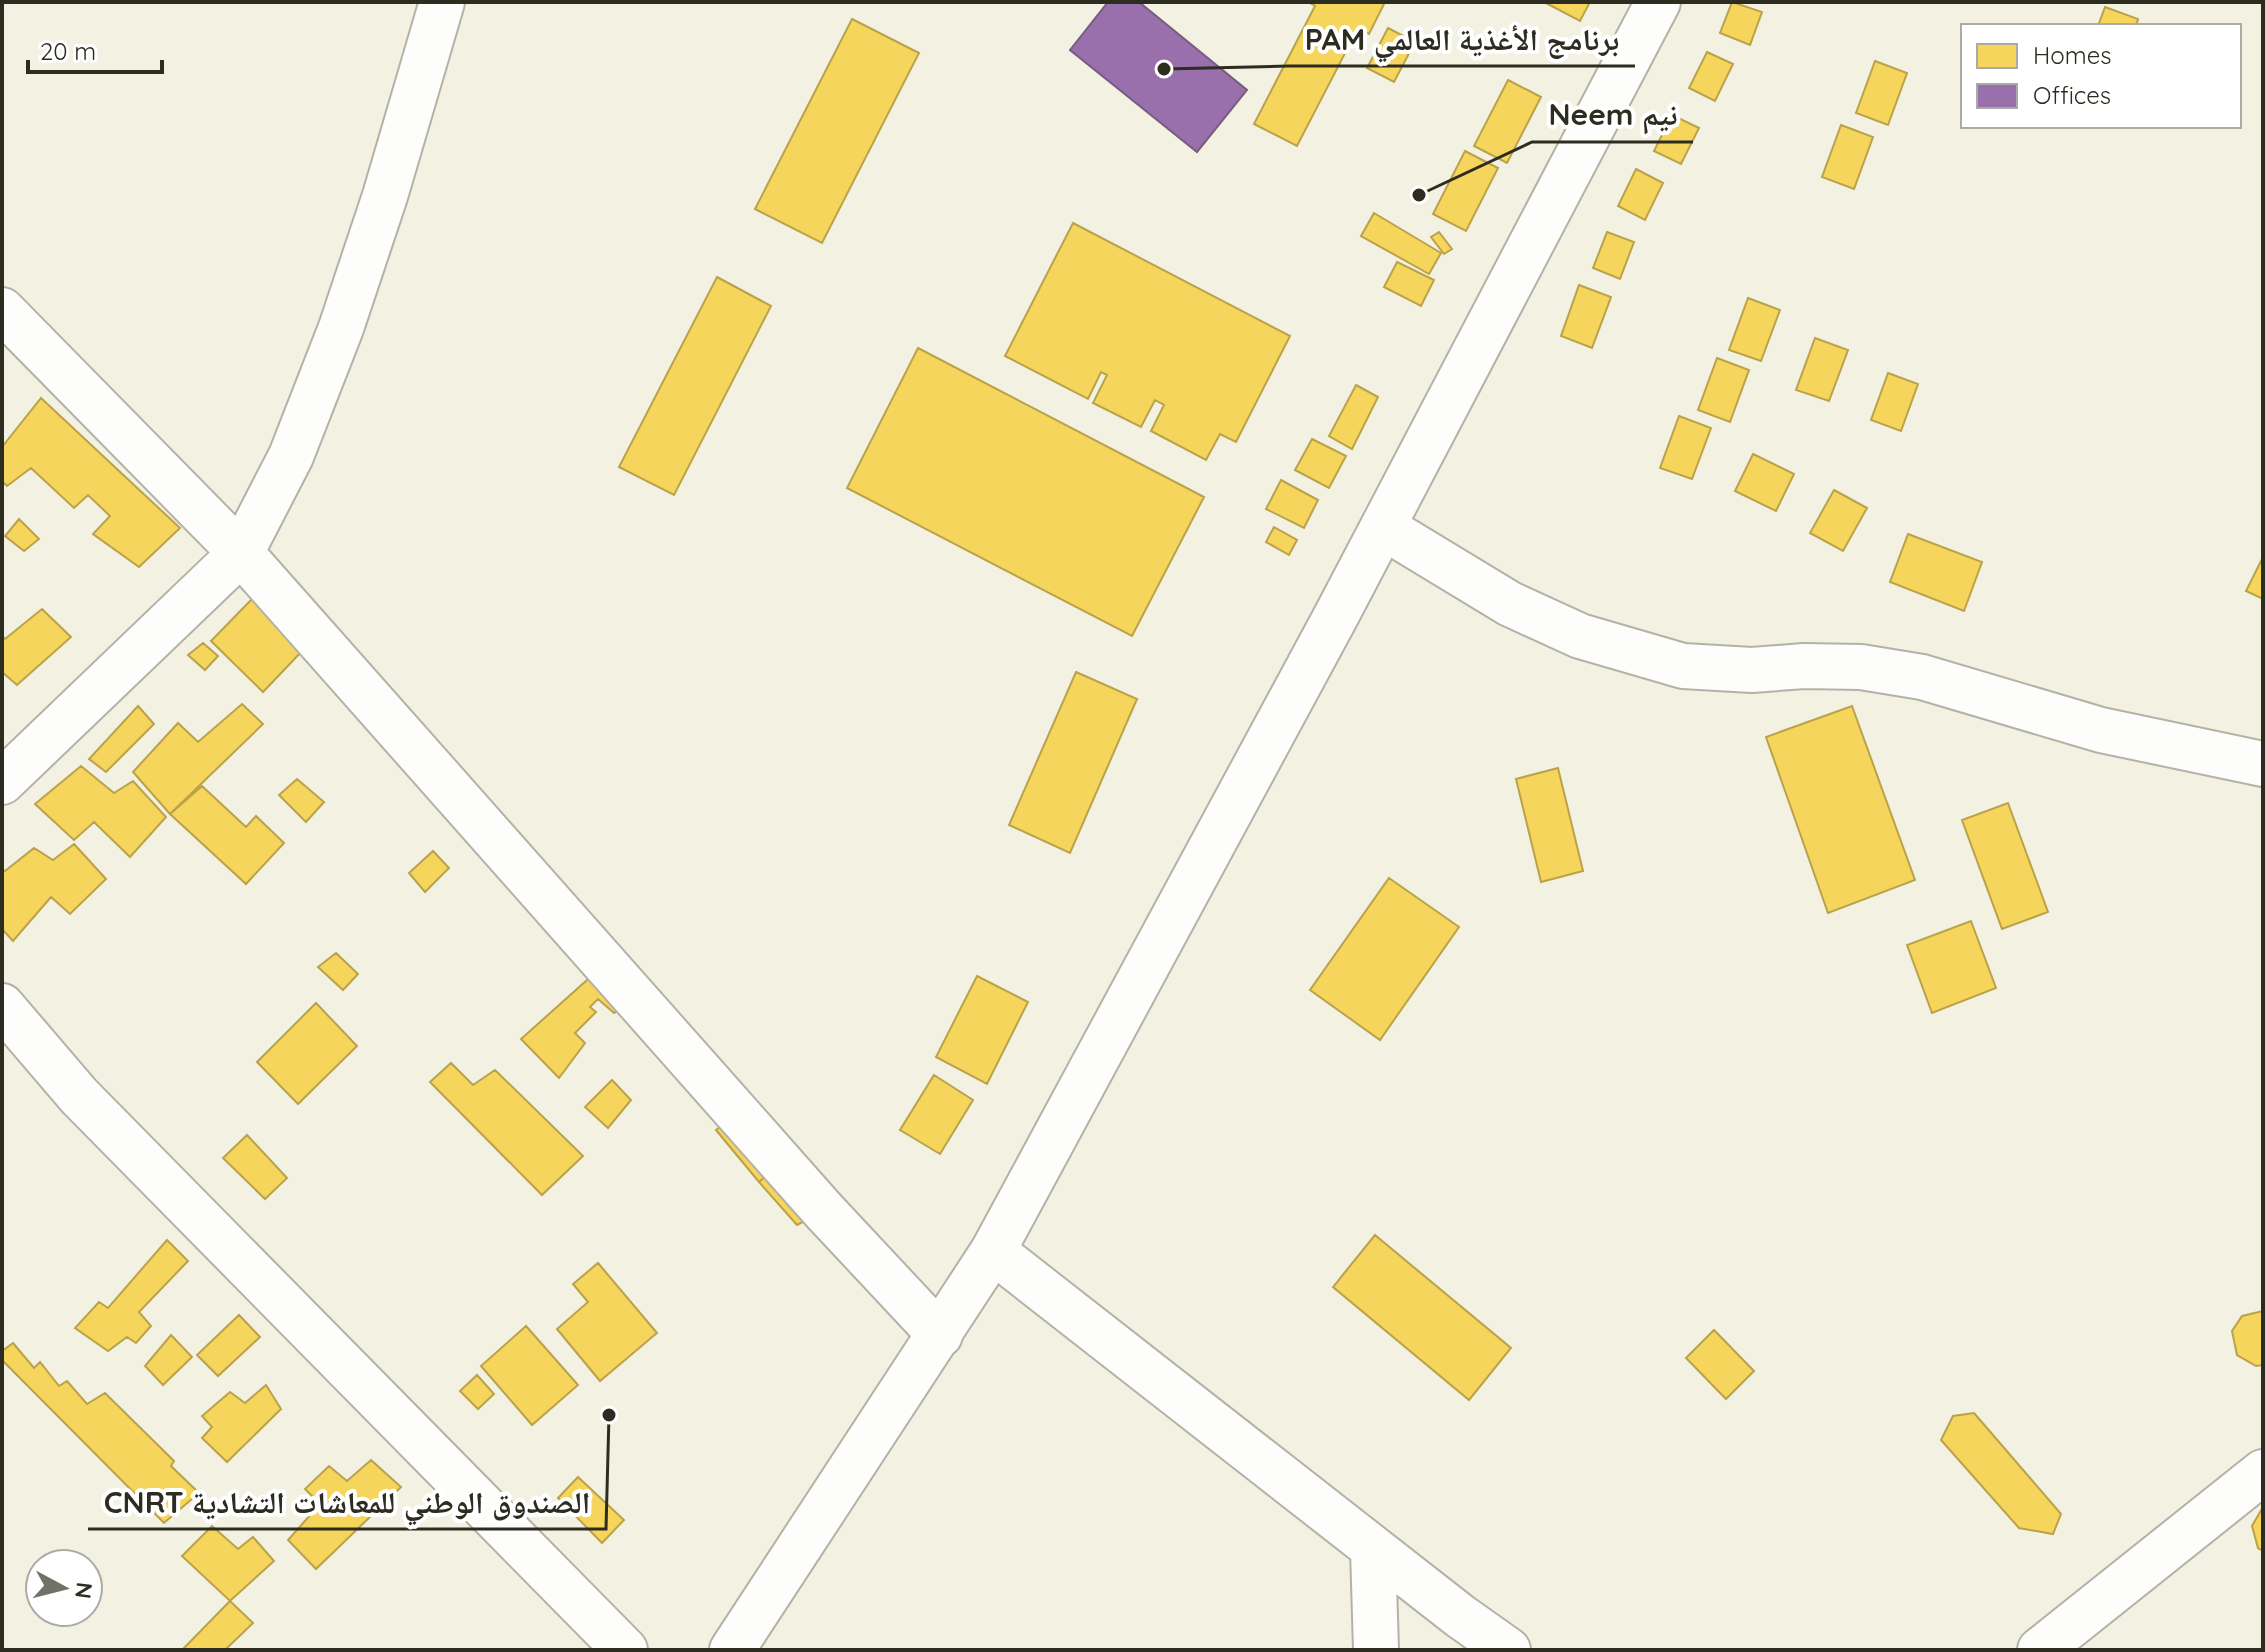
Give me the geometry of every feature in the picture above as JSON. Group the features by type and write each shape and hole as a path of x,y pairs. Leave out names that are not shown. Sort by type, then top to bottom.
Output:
{"main road":[{"path":"2,782 241,553 291,456 341,328 385,196 442,2"},
{"path":"732,1650 993,1251 1383,527 1658,2"},
{"path":"2,310 241,553 815,1202 940,1335"},
{"path":"1383,527 1510,604 1580,636 1683,666 1752,670 1804,666 1861,667 1922,677 2101,730 2263,764"},
{"path":"2,1006 90,1107 625,1650"},
{"path":"993,1251 1373,1549 1508,1650"},
{"path":"2040,1650 2263,1472"},
{"path":"1373,1549 1376,1650"}],"building: Homes":[{"path":"1308,2 1385,2 1369,34 1358,28 1297,146 1254,124 1315,6"},
{"path":"1544,2 1590,2 1580,21"},
{"path":"1732,2 1762,12 1750,45 1720,33"},
{"path":"2105,7 2138,19 2137,24 2099,24"},
{"path":"852,19 919,53 822,243 755,209"},
{"path":"1388,28 1415,42 1394,82 1367,68"},
{"path":"1707,52 1733,64 1715,101 1689,88"},
{"path":"1875,61 1907,73 1888,125 1856,113"},
{"path":"1508,80 1541,97 1507,163 1474,146"},
{"path":"1672,115 1699,128 1681,164 1654,151"},
{"path":"1841,125 1873,137 1854,189 1822,177"},
{"path":"1465,151 1498,168 1466,231 1433,214"},
{"path":"1636,169 1663,183 1645,220 1618,206"},
{"path":"1374,213 1441,253 1429,274 1361,236"},
{"path":"1073,223 1290,336 1236,442 1220,434 1206,460 1151,431 1164,405 1155,400 1141,427 1093,403 1107,375 1101,372 1088,399 1005,356"},
{"path":"1439,232 1452,249 1444,254 1431,237"},
{"path":"1607,232 1634,242 1620,279 1593,268"},
{"path":"1397,262 1434,280 1421,306 1384,287"},
{"path":"717,277 771,306 674,495 619,467"},
{"path":"1579,285 1611,297 1592,348 1561,336"},
{"path":"1748,298 1780,310 1761,361 1729,350"},
{"path":"1815,338 1848,350 1829,401 1796,390"},
{"path":"918,348 1204,497 1132,636 847,488"},
{"path":"1717,358 1749,370 1730,422 1698,410"},
{"path":"1888,373 1918,384 1901,431 1871,420"},
{"path":"1356,385 1378,397 1352,449 1329,436"},
{"path":"41,398 180,528 139,567 93,534 110,516 88,495 74,508 31,468 7,486 2,481 2,447"},
{"path":"1679,416 1711,428 1692,479 1660,468"},
{"path":"1312,439 1346,456 1329,488 1295,470"},
{"path":"1753,454 1794,474 1776,511 1735,491"},
{"path":"1281,480 1318,500 1304,528 1266,509"},
{"path":"1834,490 1867,508 1843,551 1810,533"},
{"path":"19,519 39,539 24,551 5,536"},
{"path":"1274,527 1297,540 1289,555 1266,542"},
{"path":"1908,534 1982,562 1964,611 1890,582"},
{"path":"2263,557 2263,599 2246,591"},
{"path":"252,599 304,649 263,692 211,641"},
{"path":"42,609 71,637 17,685 2,672 2,636 5,639"},
{"path":"203,643 218,656 205,670 188,655"},
{"path":"1076,672 1137,699 1070,853 1009,825"},
{"path":"242,704 263,724 170,814 133,772 178,723 198,742"},
{"path":"138,706 154,724 106,772 89,759"},
{"path":"1852,706 1915,880 1828,913 1766,737"},
{"path":"81,766 114,793 133,781 166,817 130,857 94,822 74,840 35,804"},
{"path":"1558,768 1583,871 1541,882 1516,779"},
{"path":"297,779 324,802 306,822 279,795"},
{"path":"202,786 246,827 256,816 284,843 246,884 170,814"},
{"path":"2008,803 2048,912 2002,929 1962,820"},
{"path":"74,844 106,879 70,914 51,897 13,941 2,929 2,869 5,871 34,848 53,860"},
{"path":"433,851 449,868 425,892 409,873"},
{"path":"1389,878 1459,927 1380,1040 1310,990"},
{"path":"1971,921 1996,988 1932,1013 1907,945"},
{"path":"336,953 358,974 343,990 318,967"},
{"path":"605,964 636,998 614,1013 598,999 590,1007 596,1012 575,1033 585,1043 559,1078 521,1039"},
{"path":"977,976 1028,1002 987,1084 936,1057"},
{"path":"316,1003 357,1046 298,1104 257,1062"},
{"path":"451,1063 473,1085 495,1070 583,1156 542,1195 430,1082"},
{"path":"934,1075 973,1100 940,1154 900,1130"},
{"path":"612,1080 631,1100 608,1128 585,1107"},
{"path":"736,1113 781,1163 759,1182 716,1130"},
{"path":"247,1135 287,1178 265,1199 223,1158"},
{"path":"781,1163 824,1211 797,1225 759,1182"},
{"path":"1375,1235 1511,1348 1469,1400 1333,1287"},
{"path":"167,1240 188,1261 139,1312 151,1326 136,1343 127,1337 108,1351 75,1328 99,1302 108,1308"},
{"path":"598,1263 657,1333 600,1381 557,1329 588,1302 573,1284"},
{"path":"2263,1311 2263,1365 2256,1366 2237,1355 2232,1331 2242,1316"},
{"path":"239,1315 260,1337 218,1376 197,1355"},
{"path":"526,1326 578,1385 532,1425 481,1366"},
{"path":"1714,1330 1754,1371 1726,1399 1686,1358"},
{"path":"171,1335 192,1357 163,1385 145,1366"},
{"path":"13,1343 34,1368 40,1362 59,1386 67,1381 87,1404 105,1393 174,1461 171,1466 199,1493 164,1523 2,1360 2,1351"},
{"path":"477,1375 494,1394 478,1409 460,1391"},
{"path":"266,1385 281,1409 227,1462 202,1438 212,1427 202,1416 230,1392 245,1403"},
{"path":"1974,1413 2061,1514 2053,1534 2019,1528 1941,1440 1953,1416"},
{"path":"371,1460 401,1487 316,1569 288,1540 320,1504 305,1489 329,1466 347,1481"},
{"path":"578,1477 624,1520 602,1543 558,1498"},
{"path":"2263,1507 2263,1551 2258,1548 2252,1526"},
{"path":"212,1526 238,1549 253,1537 274,1561 230,1601 182,1556"},
{"path":"230,1601 253,1623 225,1650 182,1650"}],"building: Offices":[{"path":"1108,2 1139,2 1247,90 1197,152 1070,50"}],"place":[{"name":"PAM برنامج الأغذية العالمي","path":"1164,69"},
{"name":"Neem نيم","path":"1419,195"},
{"name":"CNRT الصندوق الوطني للمعاشات التشادية","path":"609,1415"}]}
